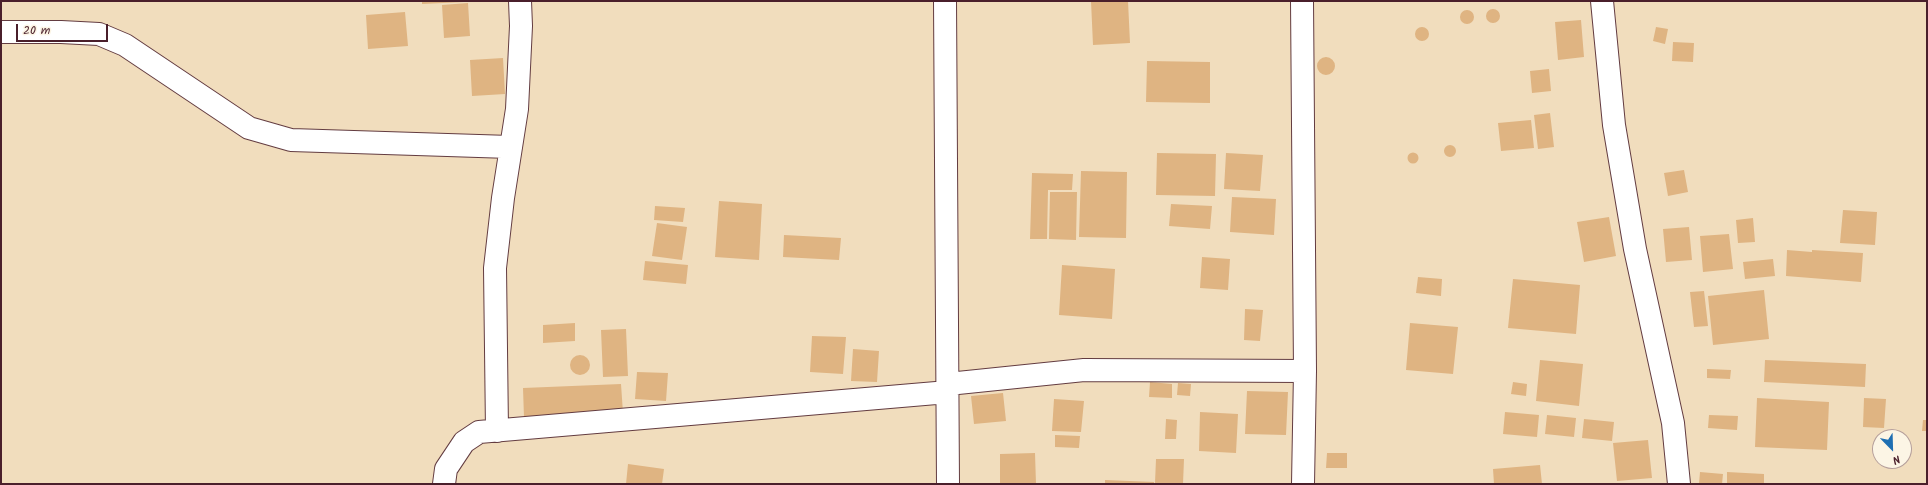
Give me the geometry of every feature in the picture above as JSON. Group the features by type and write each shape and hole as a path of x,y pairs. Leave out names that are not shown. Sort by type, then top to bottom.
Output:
{"street":[{"path":"497,431 495,268 510,147 517,109 521,26 520,1"},
{"path":"945,1 948,484"},
{"path":"1302,1 1305,371 1303,484"},
{"path":"1602,1 1614,125 1635,249 1673,423 1679,484"},
{"path":"1,32 61,32 99,34 125,45 249,128 291,140 510,147"},
{"path":"444,484 446,469 464,442 479,432 948,388 1084,370 1305,371"}],"building":[{"path":"422,1 464,1 464,2 422,4"},
{"path":"1091,1 1128,1 1130,43 1093,45"},
{"path":"468,3 470,36 444,38 442,5"},
{"path":"1493,9 1498,11 1500,16 1498,21 1493,23 1488,21 1486,16 1488,11"},
{"path":"1467,10 1472,12 1474,17 1472,22 1467,24 1462,22 1460,17 1462,12"},
{"path":"405,12 408,46 368,49 366,15"},
{"path":"1581,20 1584,57 1558,60 1555,22"},
{"path":"1422,27 1427,29 1429,34 1427,39 1422,41 1417,39 1415,34 1417,29"},
{"path":"1656,27 1668,29 1665,44 1653,41"},
{"path":"1673,42 1694,43 1693,62 1672,61"},
{"path":"1326,57 1332,60 1335,66 1332,72 1326,75 1320,72 1317,66 1320,60"},
{"path":"503,58 505,94 472,96 470,60"},
{"path":"1147,61 1210,62 1210,103 1146,102"},
{"path":"1549,69 1551,91 1532,93 1530,71"},
{"path":"1550,113 1554,147 1538,149 1534,115"},
{"path":"1531,120 1534,148 1501,151 1498,123"},
{"path":"1448,145 1452,145 1456,151 1452,157 1448,157 1444,153 1444,149"},
{"path":"1413,152 1417,154 1419,158 1417,162 1413,164 1409,162 1407,158 1409,154"},
{"path":"1157,153 1216,154 1215,196 1156,195"},
{"path":"1226,153 1263,155 1260,191 1224,189"},
{"path":"1684,170 1688,192 1668,196 1664,173"},
{"path":"1081,171 1127,172 1126,238 1079,237"},
{"path":"1032,173 1073,174 1072,190 1048,190 1047,239 1030,239"},
{"path":"1050,192 1077,192 1076,240 1049,239"},
{"path":"1232,197 1276,199 1274,235 1230,232"},
{"path":"719,201 762,204 759,260 715,257"},
{"path":"1171,204 1212,206 1210,229 1169,226"},
{"path":"655,206 685,208 683,222 654,220"},
{"path":"1843,210 1877,212 1875,245 1840,243"},
{"path":"1609,217 1616,256 1584,262 1577,222"},
{"path":"1753,218 1755,242 1738,243 1736,220"},
{"path":"657,223 687,227 682,260 652,256"},
{"path":"1689,227 1692,260 1666,262 1663,229"},
{"path":"1729,234 1733,269 1703,272 1700,236"},
{"path":"784,235 841,238 839,260 783,257"},
{"path":"1787,250 1863,253 1861,282 1786,276"},
{"path":"1202,257 1230,259 1228,290 1200,288"},
{"path":"1773,259 1775,276 1745,279 1743,262"},
{"path":"645,261 688,265 686,284 643,280"},
{"path":"1062,265 1115,269 1112,319 1059,315"},
{"path":"1418,277 1442,279 1441,296 1416,293"},
{"path":"1513,279 1580,285 1576,334 1508,328"},
{"path":"1764,290 1769,339 1713,345 1708,296"},
{"path":"1704,291 1708,326 1694,327 1690,292"},
{"path":"1245,309 1263,310 1260,341 1244,340"},
{"path":"575,323 575,341 543,343 543,325"},
{"path":"1410,323 1458,327 1453,374 1406,370"},
{"path":"626,329 628,376 603,377 601,330"},
{"path":"812,336 846,337 843,374 810,372"},
{"path":"853,349 879,351 877,382 851,381"},
{"path":"580,355 587,358 590,365 587,372 580,375 573,372 570,365 573,358"},
{"path":"1540,360 1583,364 1579,406 1536,401"},
{"path":"1765,360 1866,364 1865,387 1764,382"},
{"path":"1707,369 1731,370 1730,379 1707,378"},
{"path":"637,372 668,373 666,401 635,399"},
{"path":"1150,382 1172,384 1172,398 1149,397"},
{"path":"1513,382 1527,384 1526,396 1511,394"},
{"path":"1178,383 1191,384 1190,396 1177,395"},
{"path":"621,384 623,413 524,418 523,388"},
{"path":"1247,391 1288,392 1286,435 1245,434"},
{"path":"1003,393 1006,421 974,424 971,396"},
{"path":"1757,398 1829,402 1827,450 1755,447"},
{"path":"1864,398 1886,399 1884,428 1863,427"},
{"path":"1054,399 1084,401 1081,432 1052,431"},
{"path":"1200,412 1238,414 1236,453 1199,451"},
{"path":"1505,412 1539,415 1537,437 1503,434"},
{"path":"1547,415 1576,418 1574,437 1545,434"},
{"path":"1709,415 1738,416 1737,430 1708,428"},
{"path":"1166,419 1177,420 1176,439 1165,439"},
{"path":"1584,419 1614,422 1612,441 1582,438"},
{"path":"1923,420 1927,420 1927,431 1922,431"},
{"path":"1055,435 1080,436 1079,448 1055,447"},
{"path":"1648,440 1652,478 1617,481 1613,443"},
{"path":"1035,453 1036,484 1000,484 1000,454"},
{"path":"1327,453 1347,453 1347,468 1326,468"},
{"path":"1156,459 1184,459 1183,484 1155,483"},
{"path":"628,464 664,469 662,484 626,484"},
{"path":"1540,465 1542,484 1494,484 1493,469"},
{"path":"1700,472 1723,474 1722,484 1699,484"},
{"path":"1727,472 1764,474 1764,484 1727,484"},
{"path":"1105,480 1154,482 1154,484 1105,484"}]}
